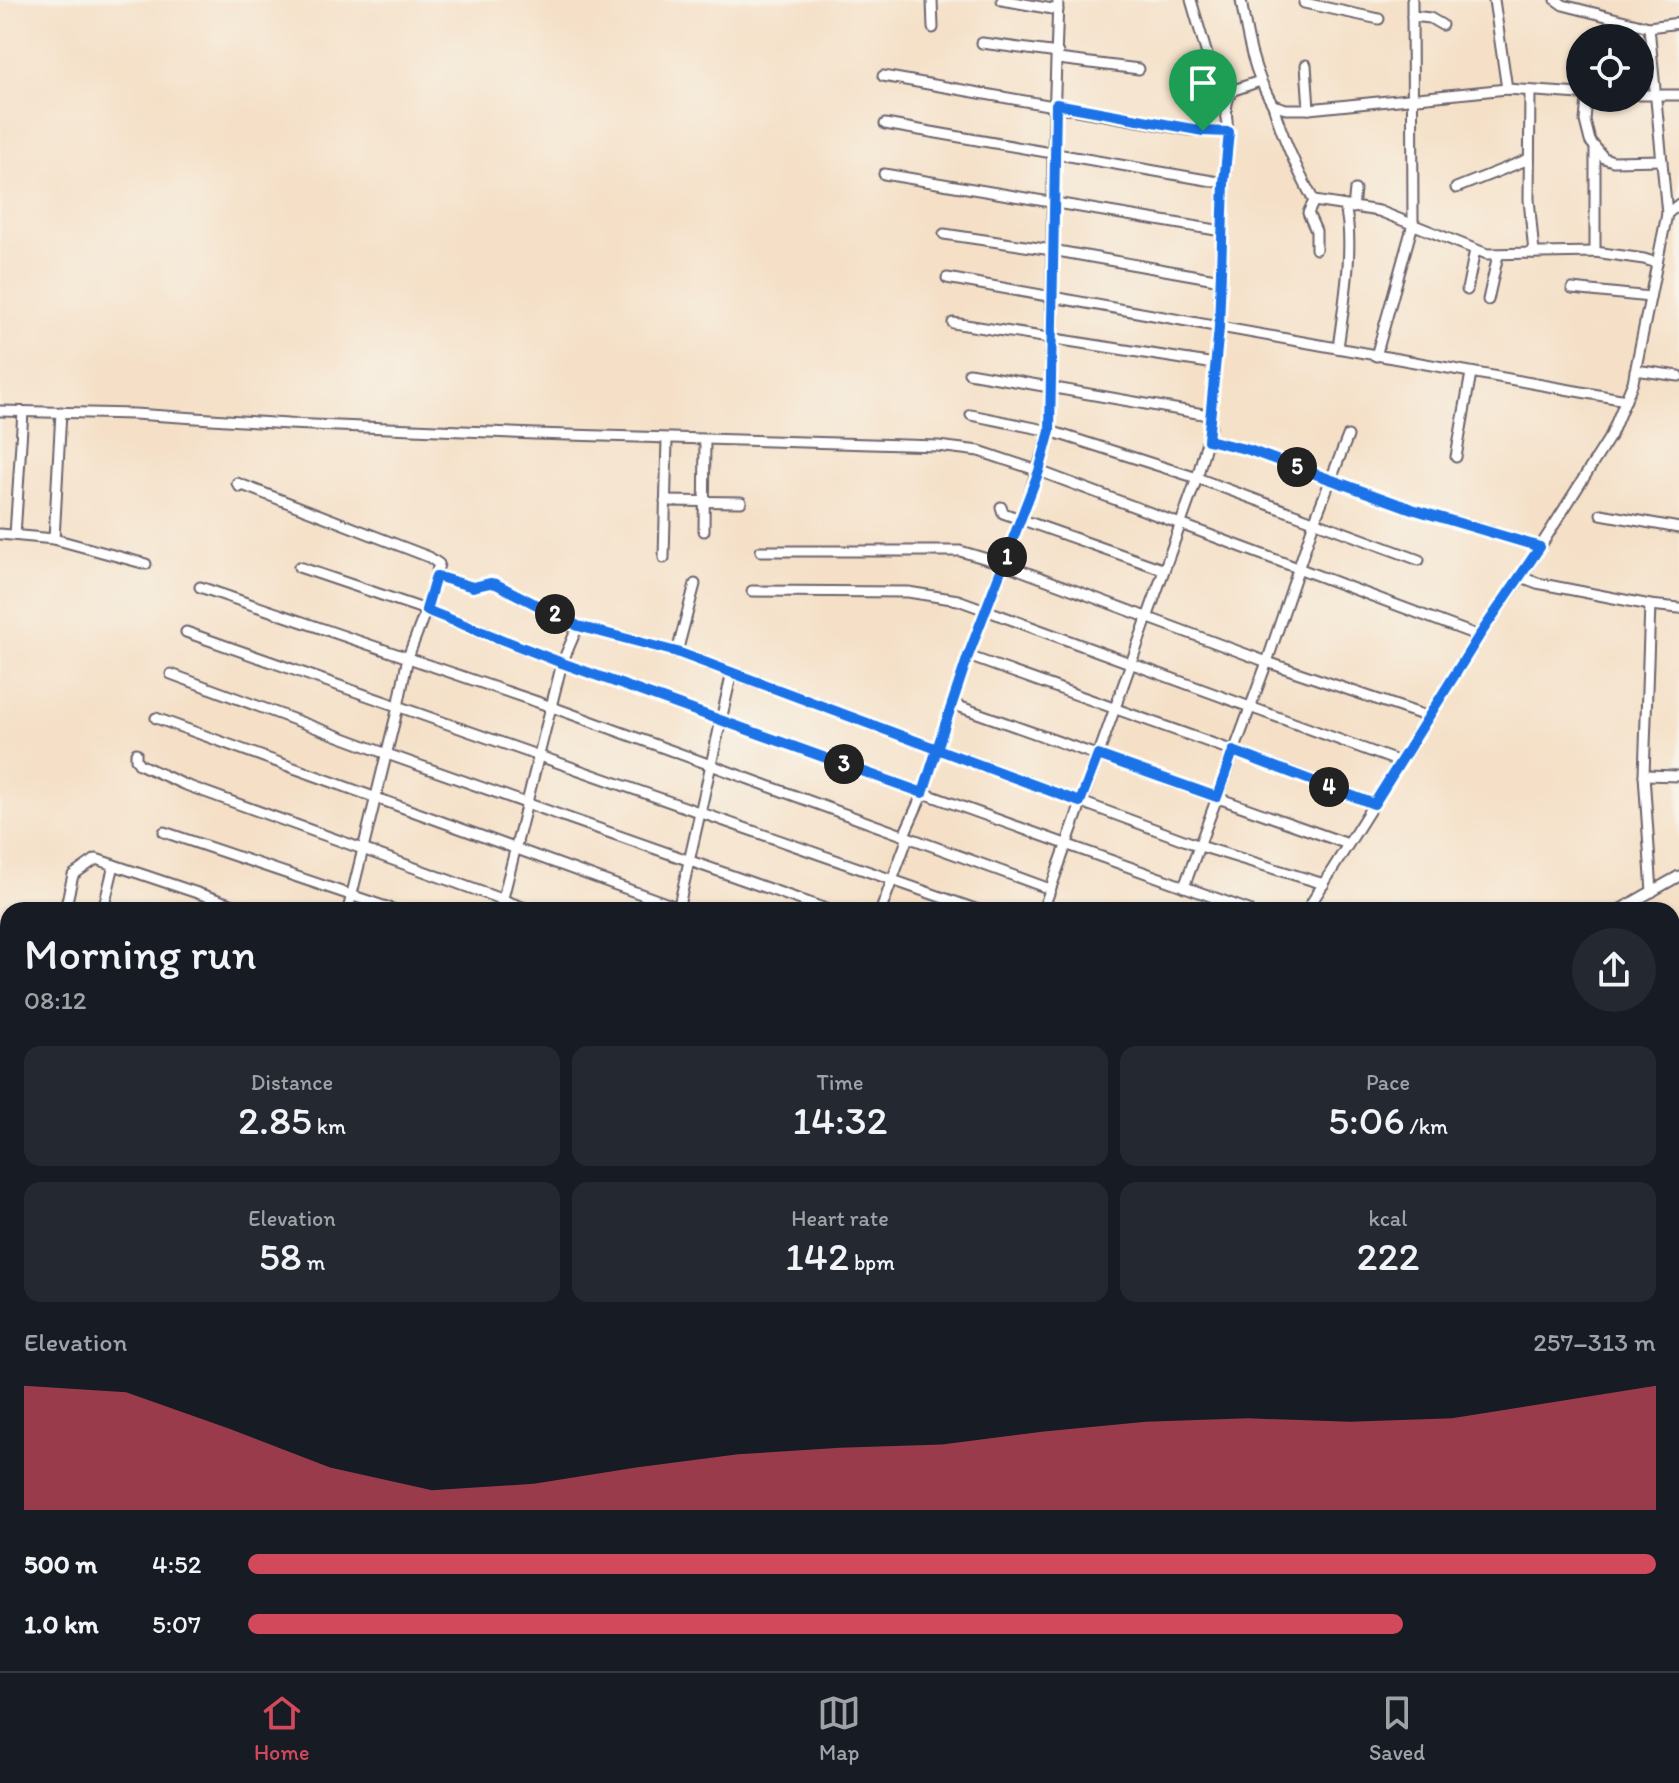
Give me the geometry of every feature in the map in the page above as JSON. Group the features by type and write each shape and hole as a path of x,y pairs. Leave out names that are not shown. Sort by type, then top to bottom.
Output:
{"street":[{"path":"932,0 933,28"},
{"path":"904,835 923,793 968,656 1039,471 1050,431 1050,295 1058,5 1002,0"},
{"path":"1191,0 1215,82"},
{"path":"1241,0 1251,56 1260,81 1273,105 1288,151 1314,201"},
{"path":"1376,356 1413,224 1412,0"},
{"path":"1494,0 1507,89"},
{"path":"1556,0 1563,5 1637,24"},
{"path":"1302,1 1379,19"},
{"path":"1412,16 1430,18 1442,25"},
{"path":"1654,26 1679,23"},
{"path":"982,43 1139,69"},
{"path":"1306,65 1309,109"},
{"path":"1312,902 1479,636 1521,577 1611,435 1626,400 1667,214 1654,75"},
{"path":"883,76 1190,130 1229,132"},
{"path":"1046,902 1208,440 1219,328 1229,132 1226,111 1229,95 1234,90 1260,81"},
{"path":"1273,105 1286,109 1309,109 1507,89 1566,93"},
{"path":"1530,91 1529,199 1534,253"},
{"path":"1656,95 1679,95"},
{"path":"1586,112 1585,121 1595,149 1595,252"},
{"path":"885,124 1224,183"},
{"path":"1595,149 1606,160 1662,160"},
{"path":"1456,188 1529,159"},
{"path":"884,174 1053,200 1222,231"},
{"path":"1338,348 1349,208 1355,190"},
{"path":"1314,201 1379,211 1475,250 1498,255 1595,252 1657,263"},
{"path":"1314,201 1310,206 1309,218 1316,231 1316,249"},
{"path":"1667,214 1679,204"},
{"path":"944,234 1221,280"},
{"path":"1467,290 1475,250"},
{"path":"1488,300 1498,255"},
{"path":"947,278 1626,400"},
{"path":"1572,289 1650,297"},
{"path":"953,323 1215,364"},
{"path":"1635,370 1679,376"},
{"path":"969,373 1210,418"},
{"path":"1456,457 1471,373"},
{"path":"0,411 134,414 288,424 667,439 938,446 979,451 1479,636"},
{"path":"15,535 23,412"},
{"path":"54,539 61,412"},
{"path":"971,415 1050,431 1197,478 1419,560"},
{"path":"1184,887 1267,662 1314,522 1348,436"},
{"path":"664,558 667,439"},
{"path":"704,531 705,440"},
{"path":"1208,440 1249,450 1412,509 1540,547"},
{"path":"240,487 237,483 429,557 439,564 408,657 350,902"},
{"path":"665,501 741,502"},
{"path":"1001,507 1003,513 1162,569"},
{"path":"1601,514 1679,528"},
{"path":"0,534 54,539 146,564"},
{"path":"761,551 960,551 1004,564 1267,662 1429,717"},
{"path":"299,567 426,610 562,663 1226,902"},
{"path":"436,576 473,587 496,584 578,626 677,652 1200,846 1324,884"},
{"path":"1521,577 1537,583 1679,608"},
{"path":"677,652 695,584"},
{"path":"200,587 552,707 1050,889"},
{"path":"752,591 908,592 958,600 1400,762"},
{"path":"1650,605 1644,775 1652,892"},
{"path":"502,902 562,663 578,626"},
{"path":"186,632 955,902"},
{"path":"968,656 1374,804"},
{"path":"681,902 702,813 709,765 732,672"},
{"path":"171,674 806,902"},
{"path":"952,704 1348,844"},
{"path":"156,718 661,902"},
{"path":"136,753 139,764 183,784 363,849 494,902"},
{"path":"1644,775 1679,776"},
{"path":"164,832 372,902"},
{"path":"884,902 907,840 904,835"},
{"path":"67,902 76,873 92,859 224,902"},
{"path":"105,902 114,865"},
{"path":"1640,902 1679,876"}],"route":[{"path":"1203,131 1056,104 1050,295 1050,431 1039,471 985,609 937,749 677,652 578,626 496,584 473,587 436,576 426,610 562,663 923,793 937,749 1080,802 1098,755 1217,797 1233,751 1374,804 1479,636 1540,547 1412,509 1249,450 1208,440 1219,328 1229,132 1203,131"}]}
